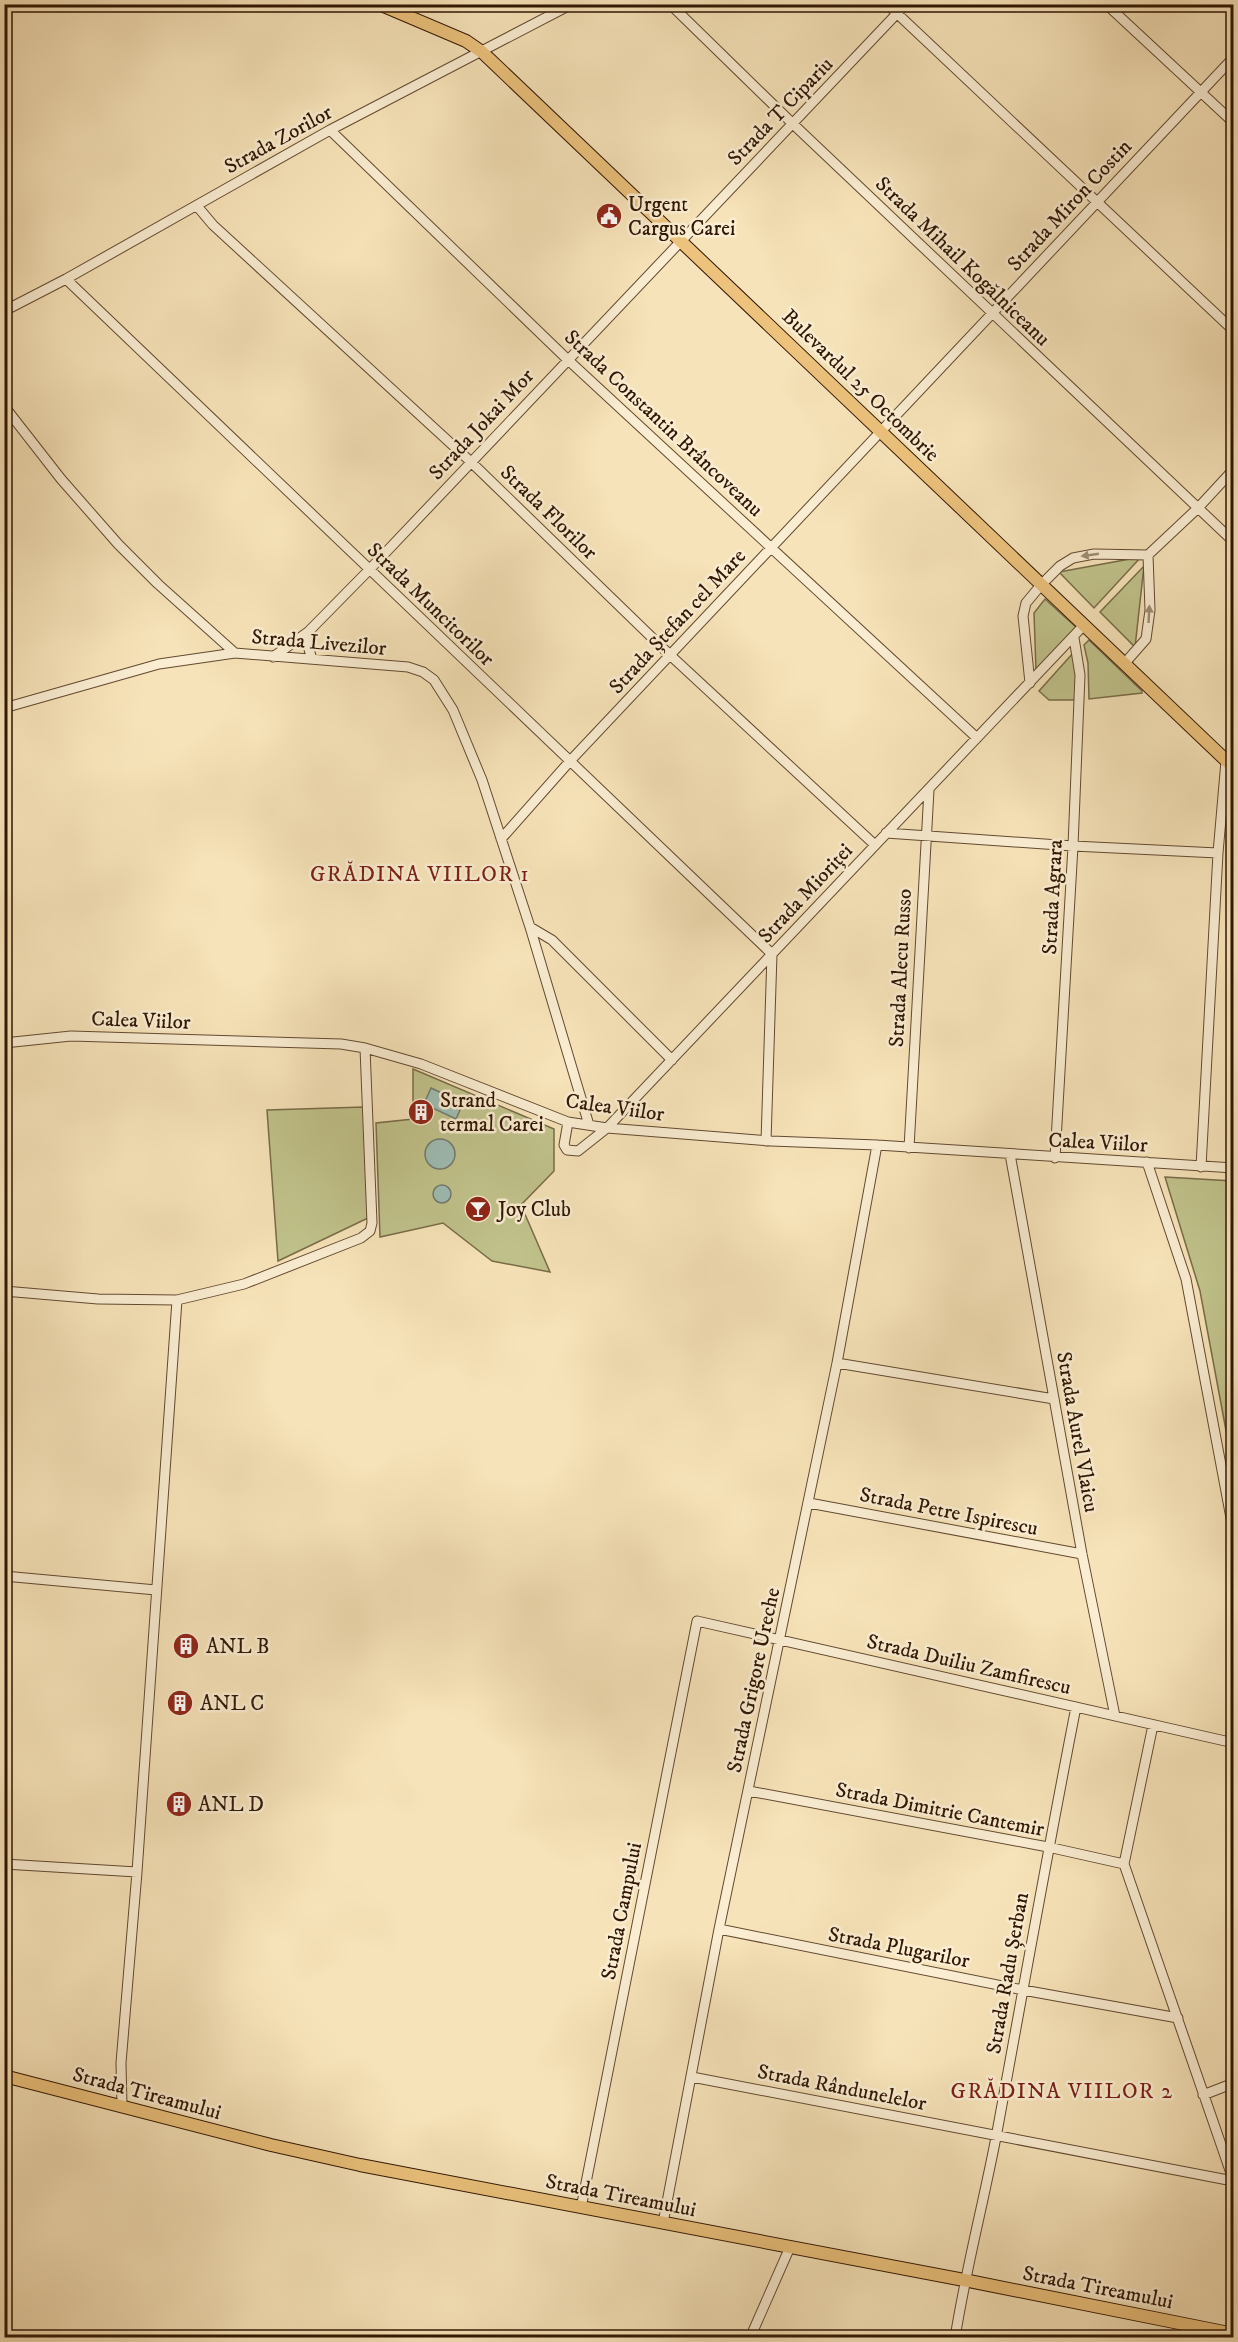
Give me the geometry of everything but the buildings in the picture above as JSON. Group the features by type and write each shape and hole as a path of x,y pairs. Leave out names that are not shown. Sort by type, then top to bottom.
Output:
{"main road":[{"name":"Bulevardul 25 Octombrie","path":"379,4 456,36 482,52 1230,765"},
{"name":"Strada Tireamului","path":"4,2076 304,2152 1233,2334"}],"street":[{"name":"Strada Zorilor","path":"4,311 66,279 330,130 573,4"},
{"name":"Strada Mihail Kogălniceanu","path":"670,4 1233,542"},
{"path":"887,4 1233,331"},
{"name":"Strada T Cipariu","path":"680,241 906,4"},
{"path":"1106,4 1233,123"},
{"name":"Strada Miron Costin","path":"882,432 1233,57"},
{"name":"Strada Constantin Brâncoveanu","path":"330,130 567,359 977,738"},
{"name":"Strada Florilor","path":"197,206 213,225 471,462 670,655 875,846"},
{"name":"Strada Jokai Mor","path":"273,657 308,632 369,570 680,241"},
{"name":"Strada Muncitorilor","path":"66,279 772,954"},
{"name":"Strada Livezilor","path":"4,406 61,479 118,544 158,584 235,653 408,668 423,672 434,680 453,710 482,780 530,927 589,1125"},
{"name":"Strada Ștefan cel Mare","path":"501,839 570,761 882,432"},
{"path":"1030,683 1023,616 1026,603 1041,585 1060,566 1073,558 1094,554 1148,555 1198,508 1233,469"},
{"path":"1124,664 1146,639 1150,610 1148,555"},
{"name":"Strada Mioriței","path":"567,1122 564,1145 572,1152 578,1151 607,1128 1084,626"},
{"path":"308,632 307,643 312,659"},
{"name":"Strada Agrara","path":"1055,1158 1073,846 1080,675 1074,638"},
{"path":"4,708 159,664 235,653"},
{"path":"1201,1167 1218,853 1230,765"},
{"name":"Strada Alecu Russo","path":"909,1148 929,790"},
{"path":"886,833 1218,853"},
{"path":"530,927 552,940 672,1060"},
{"path":"766,1141 772,954"},
{"name":"Calea Viilor","path":"4,1043 71,1035 341,1044 365,1048 421,1064 567,1122 607,1128 766,1141 878,1145 1233,1168"},
{"path":"4,1291 98,1299 177,1300 244,1284 361,1238 370,1231 372,1223 365,1048"},
{"name":"Strada Grigore Ureche","path":"663,2223 719,1929 837,1363 878,1145"},
{"name":"Strada Aurel Vlaicu","path":"1010,1154 1082,1554 1115,1716"},
{"path":"1147,1162 1186,1279 1233,1534"},
{"path":"122,2107 121,2063 137,1872 177,1300"},
{"path":"837,1363 1054,1399"},
{"name":"Strada Petre Ispirescu","path":"808,1503 1082,1554"},
{"path":"4,1576 156,1590"},
{"name":"Strada Duiliu Zamfirescu","path":"697,1621 1233,1743"},
{"name":"Strada Campului","path":"581,2208 697,1621"},
{"name":"Strada Radu Șerban","path":"956,2337 964,2280 996,2136 1048,1847 1076,1707"},
{"path":"1153,1725 1124,1864 1233,2181"},
{"name":"Strada Dimitrie Cantemir","path":"748,1791 1048,1847 1124,1864"},
{"path":"4,1864 137,1872"},
{"name":"Strada Plugarilor","path":"719,1929 1023,1990 1178,2018"},
{"name":"Strada Rândunelelor","path":"692,2077 1233,2181"},
{"path":"1203,2095 1233,2084"},
{"path":"750,2337 790,2247"}],"green space":[{"path":"1141,557 1094,608 1059,572"},
{"path":"1144,566 1135,647 1100,612"},
{"path":"1045,599 1078,629 1036,671 1034,613"},
{"path":"1089,640 1142,693 1089,699 1088,663 1084,645"},
{"path":"1074,652 1080,700 1049,700 1039,691"},
{"name":"Strand termal Carei","path":"413,1069 554,1129 554,1171 521,1205 550,1272 492,1261 443,1223 380,1237 376,1123 413,1119"},
{"path":"364,1107 368,1218 278,1261 267,1110"},
{"path":"1165,1177 1233,1181 1233,1468 1200,1291"}],"water":[{"path":"431,1088 463,1103 456,1119 424,1104"},
{"path":"440,1139 450,1144 455,1154 450,1164 440,1169 430,1164 425,1154 430,1144"},
{"path":"442,1185 448,1188 451,1194 448,1200 442,1203 436,1200 433,1194 436,1188"}],"place":[{"name":"Urgent Cargus Carei","path":"609,216"},
{"name":"Strand termal Carei","path":"421,1112"},
{"name":"Joy Club","path":"478,1209"},
{"name":"ANL B","path":"186,1646"},
{"name":"ANL C","path":"180,1703"},
{"name":"ANL D","path":"179,1804"}],"district":[{"name":"GRĂDINA VIILOR 1","path":"420,873"},
{"name":"GRĂDINA VIILOR 2","path":"1062,2090"}]}
